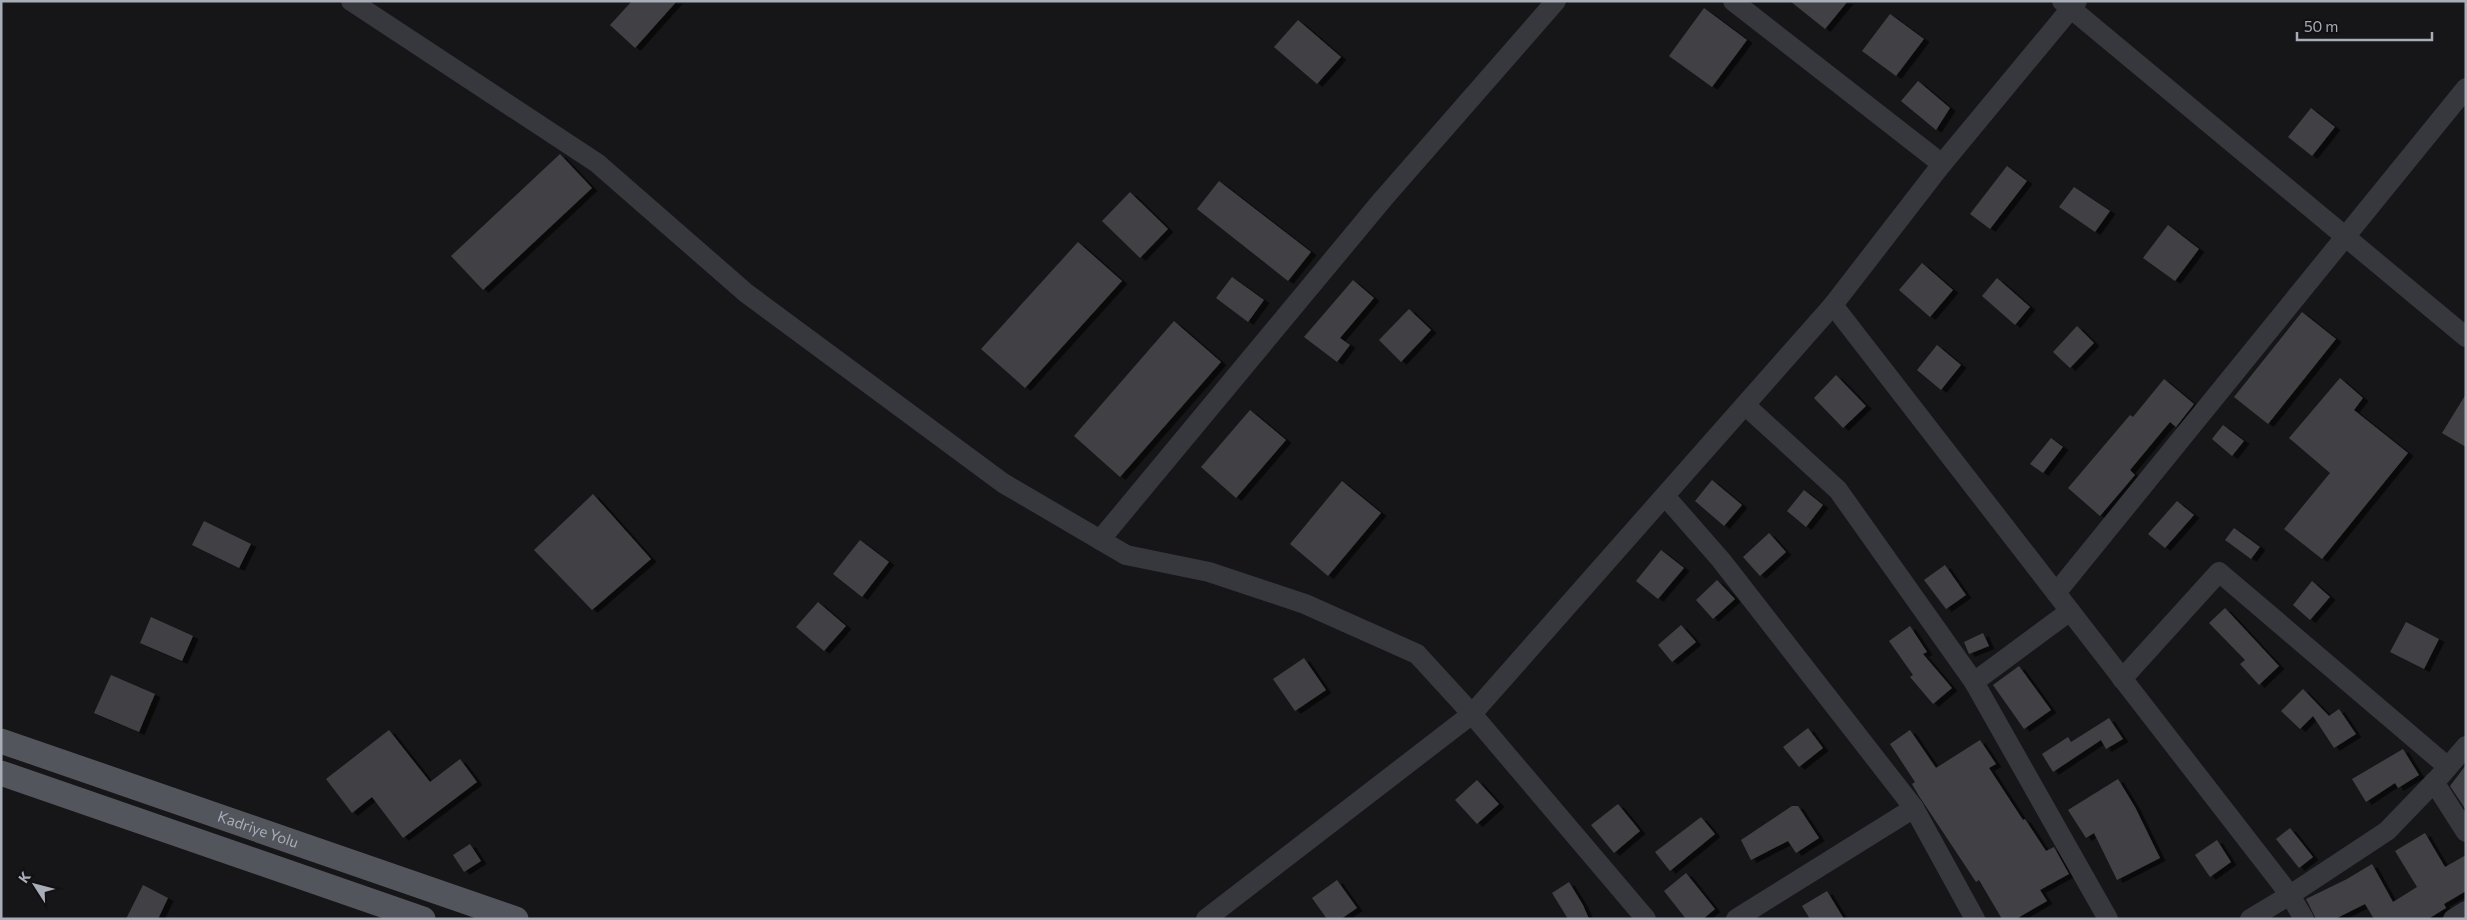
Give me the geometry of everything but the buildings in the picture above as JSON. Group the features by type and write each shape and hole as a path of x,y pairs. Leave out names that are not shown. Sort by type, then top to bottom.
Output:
{"main road":[{"name":"Kadriye Yolu","path":"1,741 516,919"},
{"name":"Kadriye Yolu","path":"1,773 423,919"}],"street":[{"path":"350,1 597,163 746,293 1003,483 1126,555 1209,572 1305,604 1417,654 1472,714 1646,919"},
{"path":"1100,540 1383,199 1556,1"},
{"path":"1733,1 1942,164"},
{"path":"1206,919 1472,714 1833,305 1942,164 2071,4 2466,337"},
{"path":"2056,593 2190,424 2462,101"},
{"path":"1833,305 2290,895 2304,919"},
{"path":"1745,405 1838,490 1974,682 2108,919"},
{"path":"1665,496 1721,560 1914,808 1975,919"},
{"path":"2122,680 2219,572 2448,768"},
{"path":"1974,682 2070,611"},
{"path":"2250,919 2387,831 2448,768 2466,746"},
{"path":"2434,782 2466,832"},
{"path":"1736,919 1914,808"},
{"path":"2452,919 2466,912"}]}
